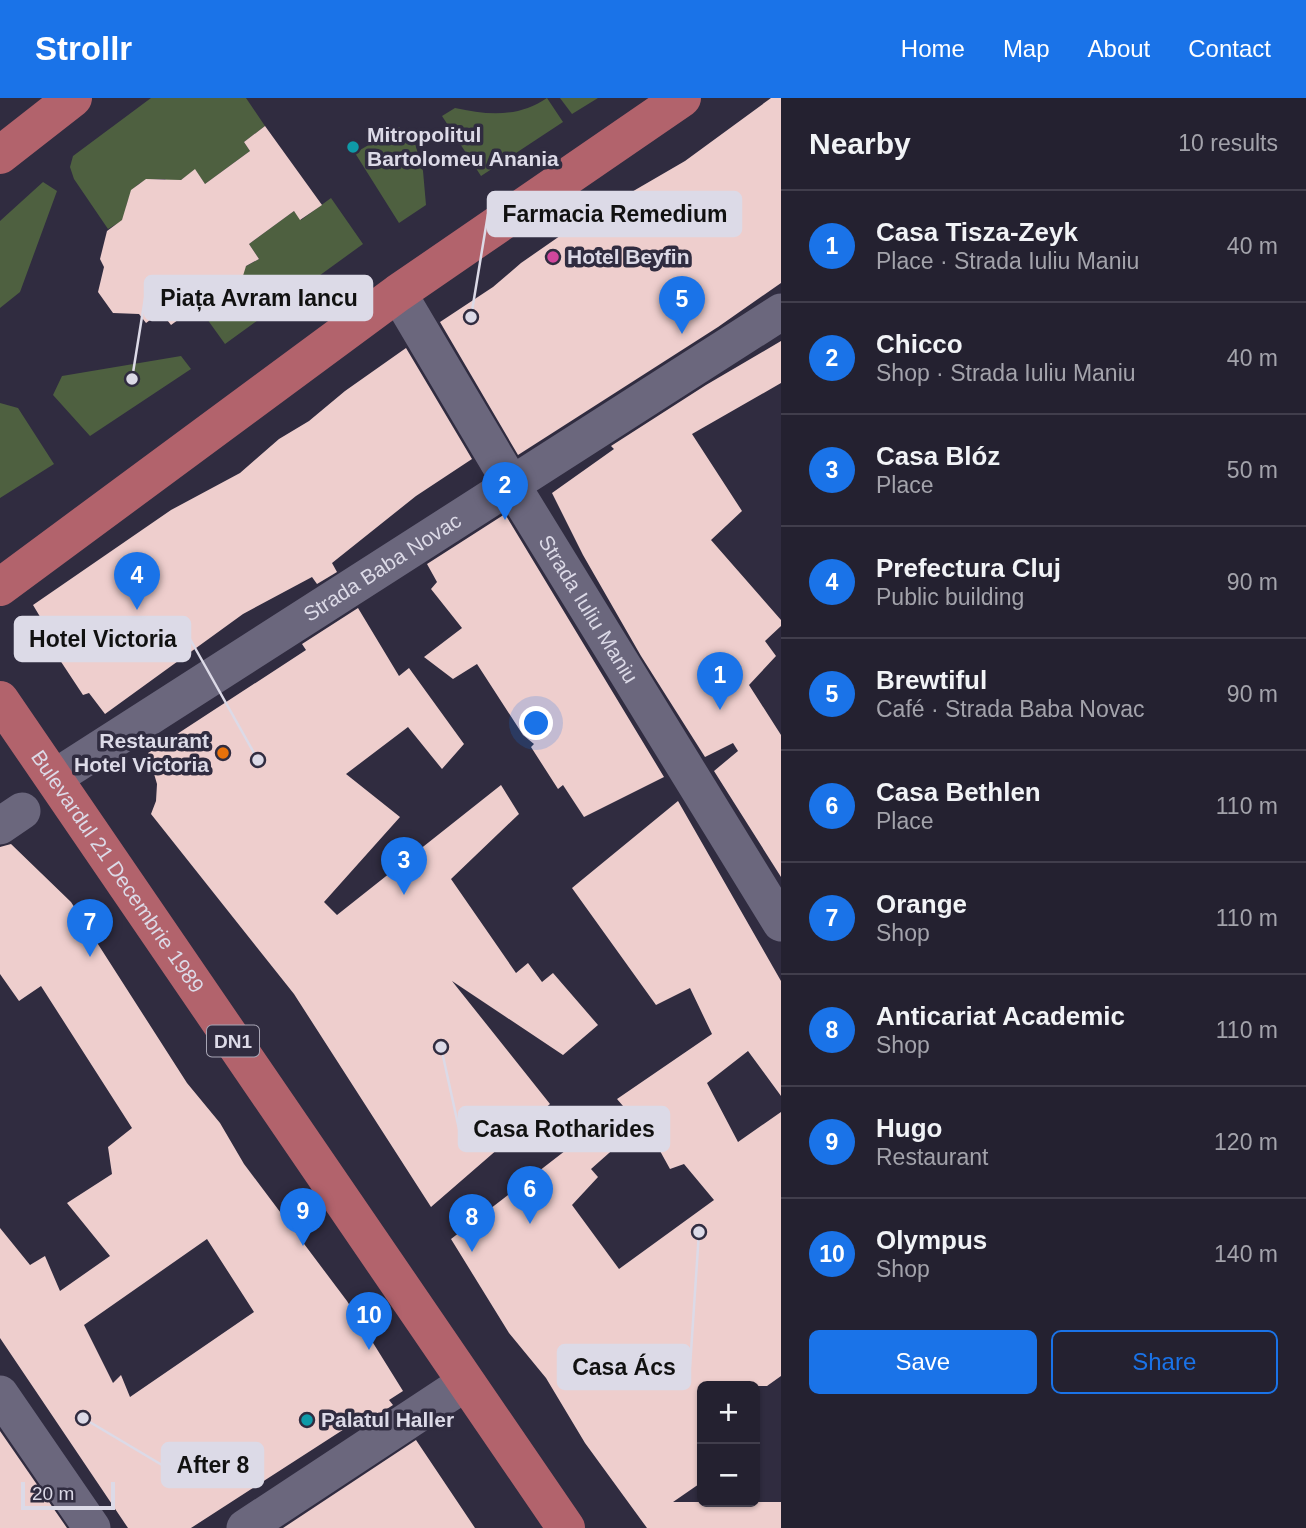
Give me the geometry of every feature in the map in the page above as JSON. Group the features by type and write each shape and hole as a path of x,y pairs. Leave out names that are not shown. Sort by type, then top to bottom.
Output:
{"main road":[{"path":"0,155 73,98"},
{"path":"0,587 398,293 682,98"},
{"name":"Bulevardul 21 Decembrie 1989","path":"0,700 566,1528"}],"street":[{"name":"Strada Iuliu Maniu","path":"398,293 511,485 781,923"},
{"name":"Strada Baba Novac","path":"54,778 781,312"},
{"path":"245,1528 465,1383"},
{"path":"0,1394 92,1528"}],"green space":[{"path":"151,98 246,98 265,126 244,142 250,151 205,184 195,170 171,187 165,179 139,184 132,192 126,207 132,215 108,229 74,179 70,167 73,156"},
{"path":"547,98 563,122 481,176 442,116 455,108 491,113 514,112"},
{"path":"560,98 598,98 572,114"},
{"path":"399,127 414,140 423,171 426,205 399,223 355,153"},
{"path":"43,182 57,191 20,292 0,308 0,221"},
{"path":"331,198 363,244 225,344 202,312 230,275 259,259 249,244 294,211 301,220"},
{"path":"181,356 191,369 90,436 53,395 62,376"},
{"path":"0,403 18,408 54,464 0,498"}],"building":[{"path":"771,98 781,98 781,283 718,327 518,455 440,322 493,287 521,263 580,222 685,161"},
{"path":"265,126 322,205 300,220 294,211 249,244 259,259 246,266 235,302 220,313 189,312 171,325 161,312 146,323 139,314 113,313 98,292 104,267 100,259 107,231 122,220 131,190 146,179 181,180 195,169 205,184 250,151 244,142"},
{"path":"781,341 781,383 692,434 742,511 711,540 781,620 781,626 765,641 776,656 749,685 781,735 781,877 714,771 738,751 733,743 705,757 641,656 583,555 552,493 614,449 611,446"},
{"path":"406,348 472,459 416,496 332,563 337,572 317,584 312,577 243,614 105,714 89,693 83,695 46,639 51,635 33,605 171,510 240,473 279,439 309,421 345,391"},
{"path":"505,514 664,777 584,817 563,785 558,789 531,747 534,744 523,735 477,664 453,679 424,657 462,628 431,589 437,582 427,564"},
{"path":"358,608 399,676 409,668 464,744 442,769 408,727 346,774 400,817 324,902 337,915 501,785 519,814 451,879 516,973 528,963 542,982 553,973 598,1025 563,1055 452,981 550,1104 431,1207 294,994 151,814 156,801 157,784 148,753 306,650 302,644"},
{"path":"678,801 781,981 781,1096 748,1051 707,1083 738,1142 781,1112 781,1376 767,1386 760,1386 760,1381 697,1381 697,1485 673,1502 697,1502 697,1507 760,1507 760,1502 781,1502 781,1528 647,1528 585,1443 546,1378 509,1333 451,1239 623,1106 617,1099 712,1034 690,988 656,1005 572,888","holes":["644,1122 670,1169 684,1164 714,1200 619,1269 572,1205 598,1177 591,1169"]},
{"path":"11,844 71,902 187,1083 220,1123 244,1164 347,1301 403,1391 389,1400 393,1405 370,1420 366,1415 191,1528 128,1528 0,1338 0,1228 30,1265 45,1256 60,1291 110,1256 67,1203 112,1174 108,1147 132,1128 41,986 19,1001 0,974 0,847","holes":["207,1239 254,1312 130,1397 121,1375 113,1383 84,1325"]},
{"path":"0,1431 67,1528 0,1528"},
{"path":"416,1440 475,1528 283,1528"}],"place":[{"name":"Mitropolitul Bartolomeu Anania","path":"353,147"},
{"name":"Hotel Beyfin","path":"553,257"},
{"name":"Farmacia Remedium","path":"471,317"},
{"name":"Brewtiful","path":"682,334"},
{"name":"Piața Avram Iancu","path":"132,379"},
{"name":"Chicco","path":"505,520"},
{"name":"Prefectura Cluj","path":"137,610"},
{"name":"Casa Tisza-Zeyk","path":"720,710"},
{"name":"Restaurant Hotel Victoria","path":"223,753"},
{"name":"Hotel Victoria","path":"258,760"},
{"name":"Casa Blóz","path":"404,895"},
{"name":"Orange","path":"90,957"},
{"name":"Casa Rotharides","path":"441,1047"},
{"name":"Casa Bethlen","path":"530,1224"},
{"name":"Casa Ács","path":"699,1232"},
{"name":"Hugo","path":"303,1246"},
{"name":"Anticariat Academic","path":"472,1252"},
{"name":"Olympus","path":"369,1350"},
{"name":"After 8","path":"83,1418"},
{"name":"Palatul Haller","path":"307,1420"}]}
